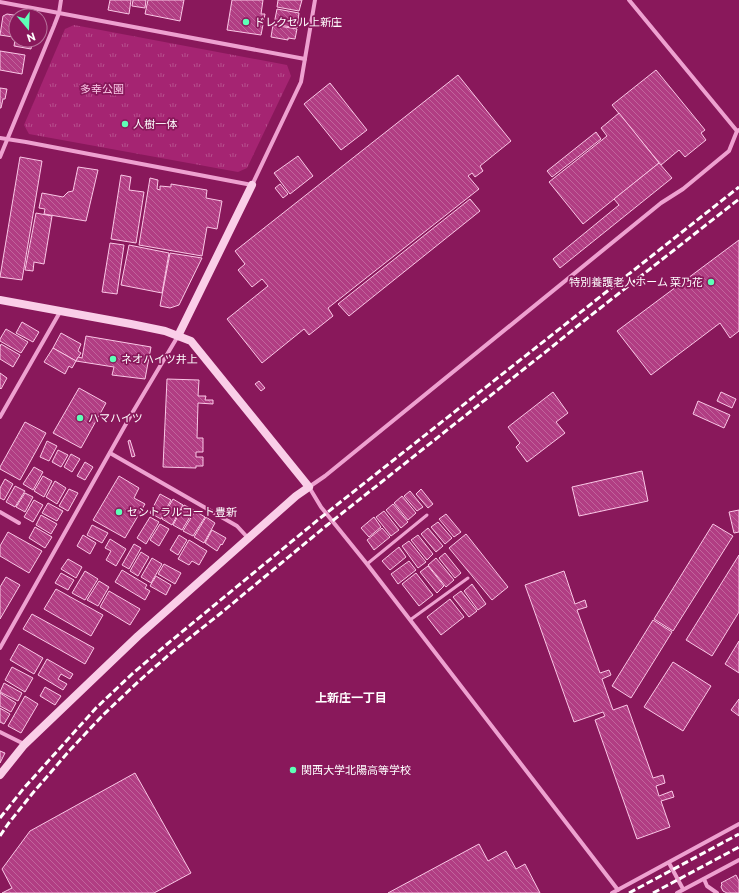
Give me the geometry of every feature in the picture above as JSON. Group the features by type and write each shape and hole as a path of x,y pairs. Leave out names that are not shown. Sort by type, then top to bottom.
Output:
{"street":[{"path":"0,157 54,26 59,13 61,0"},
{"path":"0,648 131,415 178,336 252,185 301,82 316,0"},
{"path":"0,775 24,745 138,636 296,496 325,476 661,203 683,189 729,151 738,130 629,0"},
{"path":"0,2 305,59"},
{"path":"0,138 252,185"},
{"path":"0,300 132,324 165,332 191,341 308,487 321,507 367,564 618,890"},
{"path":"0,417 60,312"},
{"path":"110,453 237,526 248,538"},
{"path":"0,512 19,523"},
{"path":"0,732 24,745"},
{"path":"612,893 739,824"},
{"path":"677,893 739,860"},
{"path":"669,863 683,890"},
{"path":"704,879 708,886 717,893"}],"lane":[{"path":"367,564 427,515"},
{"path":"410,620 468,578"}],"green space":[{"name":"多幸公園","path":"74,25 287,65 291,76 247,168 238,172 29,134 24,125 65,29"}],"building":[{"path":"110,0 131,0 129,14 108,10"},
{"path":"133,0 146,0 145,8 132,6"},
{"path":"148,0 184,0 180,21 145,14"},
{"name":"ドレクセル上新庄","path":"232,0 263,0 261,14 265,14 261,35 227,30"},
{"path":"278,0 302,0 299,11 277,7"},
{"path":"277,9 299,13 297,28 274,24"},
{"path":"8,14 8,36 0,35 3,16"},
{"path":"273,25 297,29 295,39 288,38 288,40 271,37"},
{"path":"0,51 25,55 22,74 0,70"},
{"path":"656,70 705,130 701,133 706,140 685,157 679,150 661,165 612,105"},
{"path":"458,75 511,141 480,166 483,171 475,177 472,173 468,176 479,189 328,308 333,316 309,335 304,329 262,363 227,319 268,286 262,279 252,287 238,270 245,264 235,251"},
{"path":"330,83 367,130 341,150 304,104"},
{"path":"0,88 7,89 1,108 0,108"},
{"path":"619,113 659,163 583,224 549,182 607,136 601,128"},
{"path":"596,132 601,139 552,177 547,171"},
{"path":"298,156 313,176 290,194 274,173"},
{"path":"20,157 42,161 22,280 0,277"},
{"path":"659,163 672,178 560,268 553,259 619,205 614,199"},
{"path":"78,167 98,170 86,221 44,214 45,209 39,208 42,193 63,197 68,192 73,191"},
{"path":"121,175 131,177 129,190 144,192 136,243 111,239"},
{"path":"150,178 158,180 157,189 160,190 160,186 171,187 171,184 207,190 206,198 222,201 217,229 207,227 202,256 139,245"},
{"path":"280,184 288,194 283,198 275,188"},
{"path":"470,199 480,211 349,316 338,304"},
{"path":"36,213 52,216 44,264 34,262 33,271 25,270"},
{"name":"特別養護老人ホーム 菜乃花","path":"739,240 739,331 730,338 720,323 651,375 617,331"},
{"path":"110,243 124,245 117,294 102,292"},
{"path":"129,245 169,253 162,293 121,285"},
{"path":"170,253 202,258 179,305 170,308 160,306"},
{"path":"22,322 39,332 33,342 16,333"},
{"path":"6,329 28,342 21,353 0,341"},
{"path":"61,333 81,344 78,351 81,353 76,361 53,348"},
{"name":"ネオハイツ井上","path":"86,336 151,347 145,379 112,375 114,367 76,361 78,357 82,358"},
{"path":"1,344 20,355 13,367 0,359"},
{"path":"53,348 76,361 72,368 69,366 65,374 44,362"},
{"path":"0,373 7,378 1,389 0,388"},
{"path":"167,379 199,380 198,396 206,396 205,400 213,400 213,404 198,403 197,438 203,438 203,452 196,452 196,457 203,457 203,466 196,466 196,468 163,467"},
{"path":"259,381 265,388 261,391 255,384"},
{"name":"ハマハイツ","path":"79,388 106,403 81,448 53,433"},
{"path":"553,392 568,413 556,422 565,433 527,462 516,447 520,443 508,427"},
{"path":"721,392 736,399 732,408 717,401"},
{"path":"698,401 730,415 724,428 693,414"},
{"path":"25,422 46,433 20,480 0,469 0,467"},
{"path":"130,440 135,456 132,457 128,441"},
{"path":"47,441 57,446 49,461 40,457"},
{"path":"58,450 68,455 61,467 52,462"},
{"path":"71,454 80,459 72,472 64,467"},
{"path":"85,462 93,467 85,480 77,476"},
{"path":"34,467 43,472 33,490 23,484"},
{"path":"642,471 648,501 579,516 572,487"},
{"path":"43,476 52,481 44,497 34,491"},
{"name":"セントラルコート豊新","path":"119,476 139,488 134,498 145,504 125,538 93,520"},
{"path":"5,479 13,484 4,500 0,498 0,488"},
{"path":"55,481 66,488 57,504 46,497"},
{"path":"15,486 25,491 15,507 6,502"},
{"path":"69,489 78,493 68,511 59,506"},
{"path":"421,489 433,504 428,508 416,494"},
{"path":"410,491 423,507 417,511 404,496"},
{"path":"25,493 33,497 25,512 16,507"},
{"path":"160,494 171,500 161,519 150,513"},
{"path":"402,496 416,513 408,520 394,503"},
{"path":"173,499 183,505 172,525 162,519"},
{"path":"34,500 43,505 33,522 24,517"},
{"path":"48,503 63,511 57,521 42,513"},
{"path":"393,504 408,522 401,528 386,510"},
{"path":"184,505 194,510 182,530 173,525"},
{"path":"739,510 739,532 734,533 729,512"},
{"path":"195,511 205,517 193,536 183,531"},
{"path":"384,511 399,530 391,536 376,517"},
{"path":"446,514 461,532 454,537 439,519"},
{"path":"41,515 57,524 51,534 36,525"},
{"path":"150,517 159,522 146,544 137,538"},
{"path":"206,517 215,523 204,543 194,537"},
{"path":"374,517 381,527 369,537 361,528"},
{"path":"438,522 452,538 445,544 431,527"},
{"path":"160,524 169,529 159,546 150,540"},
{"path":"713,524 733,536 673,631 654,619"},
{"path":"92,525 108,533 102,543 87,535"},
{"path":"35,527 52,537 45,548 29,538"},
{"path":"382,528 390,537 374,550 367,540"},
{"path":"428,528 443,546 436,552 421,534"},
{"path":"212,530 226,538 217,551 205,543"},
{"path":"8,532 42,551 29,573 0,556 0,546"},
{"path":"466,534 508,587 492,600 449,548"},
{"path":"83,535 96,543 90,554 77,546"},
{"path":"179,535 187,540 178,555 170,550"},
{"path":"418,535 433,554 427,560 411,540"},
{"path":"110,539 126,549 116,566 106,560 111,551 105,548"},
{"path":"189,540 207,551 199,565 192,561 189,565 178,559"},
{"path":"409,541 426,562 418,568 402,546"},
{"path":"134,544 141,548 129,569 122,565"},
{"path":"399,547 406,557 390,570 382,561"},
{"path":"141,552 149,557 138,576 130,571"},
{"path":"445,553 461,573 455,578 439,558"},
{"path":"739,555 739,612 712,656 686,640"},
{"path":"152,558 162,564 151,583 141,577"},
{"path":"436,558 454,580 446,587 428,565"},
{"path":"68,559 82,567 76,578 61,569"},
{"path":"409,561 416,570 398,584 391,574"},
{"path":"164,564 181,573 175,584 158,574"},
{"path":"428,566 444,586 437,593 420,572"},
{"path":"122,570 147,585 145,588 150,591 145,600 115,582"},
{"path":"85,571 98,579 85,600 72,593"},
{"path":"564,571 575,604 585,600 587,607 577,610 600,673 609,670 611,675 602,679 613,710 627,705 653,778 663,775 665,783 656,786 659,796 672,791 674,797 661,801 670,827 637,839 595,720 605,716 603,712 574,722 525,585"},
{"path":"61,573 74,580 68,590 55,583"},
{"path":"416,573 433,595 419,606 402,584"},
{"path":"156,576 171,585 166,595 150,586"},
{"path":"6,577 20,585 0,619 0,587"},
{"path":"99,581 109,587 98,606 87,600"},
{"path":"472,584 486,604 478,610 464,591"},
{"path":"56,589 103,615 91,636 44,609"},
{"path":"109,591 140,609 130,625 100,607"},
{"path":"461,591 477,611 469,617 453,597"},
{"path":"450,599 464,617 441,635 427,617"},
{"path":"32,614 94,648 85,664 23,629"},
{"path":"653,620 672,632 631,698 612,686"},
{"path":"739,641 739,673 725,664"},
{"path":"19,644 43,658 34,674 10,660"},
{"path":"47,659 73,674 70,679 61,674 58,679 67,684 63,690 38,675"},
{"path":"673,662 711,686 683,731 644,707"},
{"path":"12,667 33,678 25,692 5,680"},
{"path":"4,683 22,693 18,701 0,692"},
{"path":"45,687 61,696 55,705 40,696"},
{"path":"0,693 16,703 11,712 0,706"},
{"path":"25,696 38,704 21,733 8,726"},
{"path":"739,699 739,716 731,710"},
{"path":"0,708 10,714 4,724 0,722"},
{"path":"0,751 5,753 0,763"},
{"path":"135,773 191,873 154,893 2,893 12,888 2,869 30,831"},
{"path":"479,844 488,861 506,851 516,869 525,864 540,893 388,893"},
{"path":"736,875 739,881 739,893 727,893 723,891 721,883"}],"railway":[{"path":"0,818 24,788 96,708 132,674 319,519 739,187"},
{"path":"0,836 32,794 70,750 103,715 172,652 326,526 739,199"},
{"path":"629,893 739,834"},
{"path":"653,893 739,847"}],"place":[{"name":"ドレクセル上新庄","path":"246,22"},
{"name":"人樹一体","path":"125,124"},
{"name":"特別養護老人ホーム 菜乃花","path":"711,282"},
{"name":"ネオハイツ井上","path":"113,359"},
{"name":"ハマハイツ","path":"80,418"},
{"name":"セントラルコート豊新","path":"119,512"},
{"name":"関西大学北陽高等学校","path":"293,770"}],"district":[{"name":"上新庄一丁目","path":"351,698"}]}
